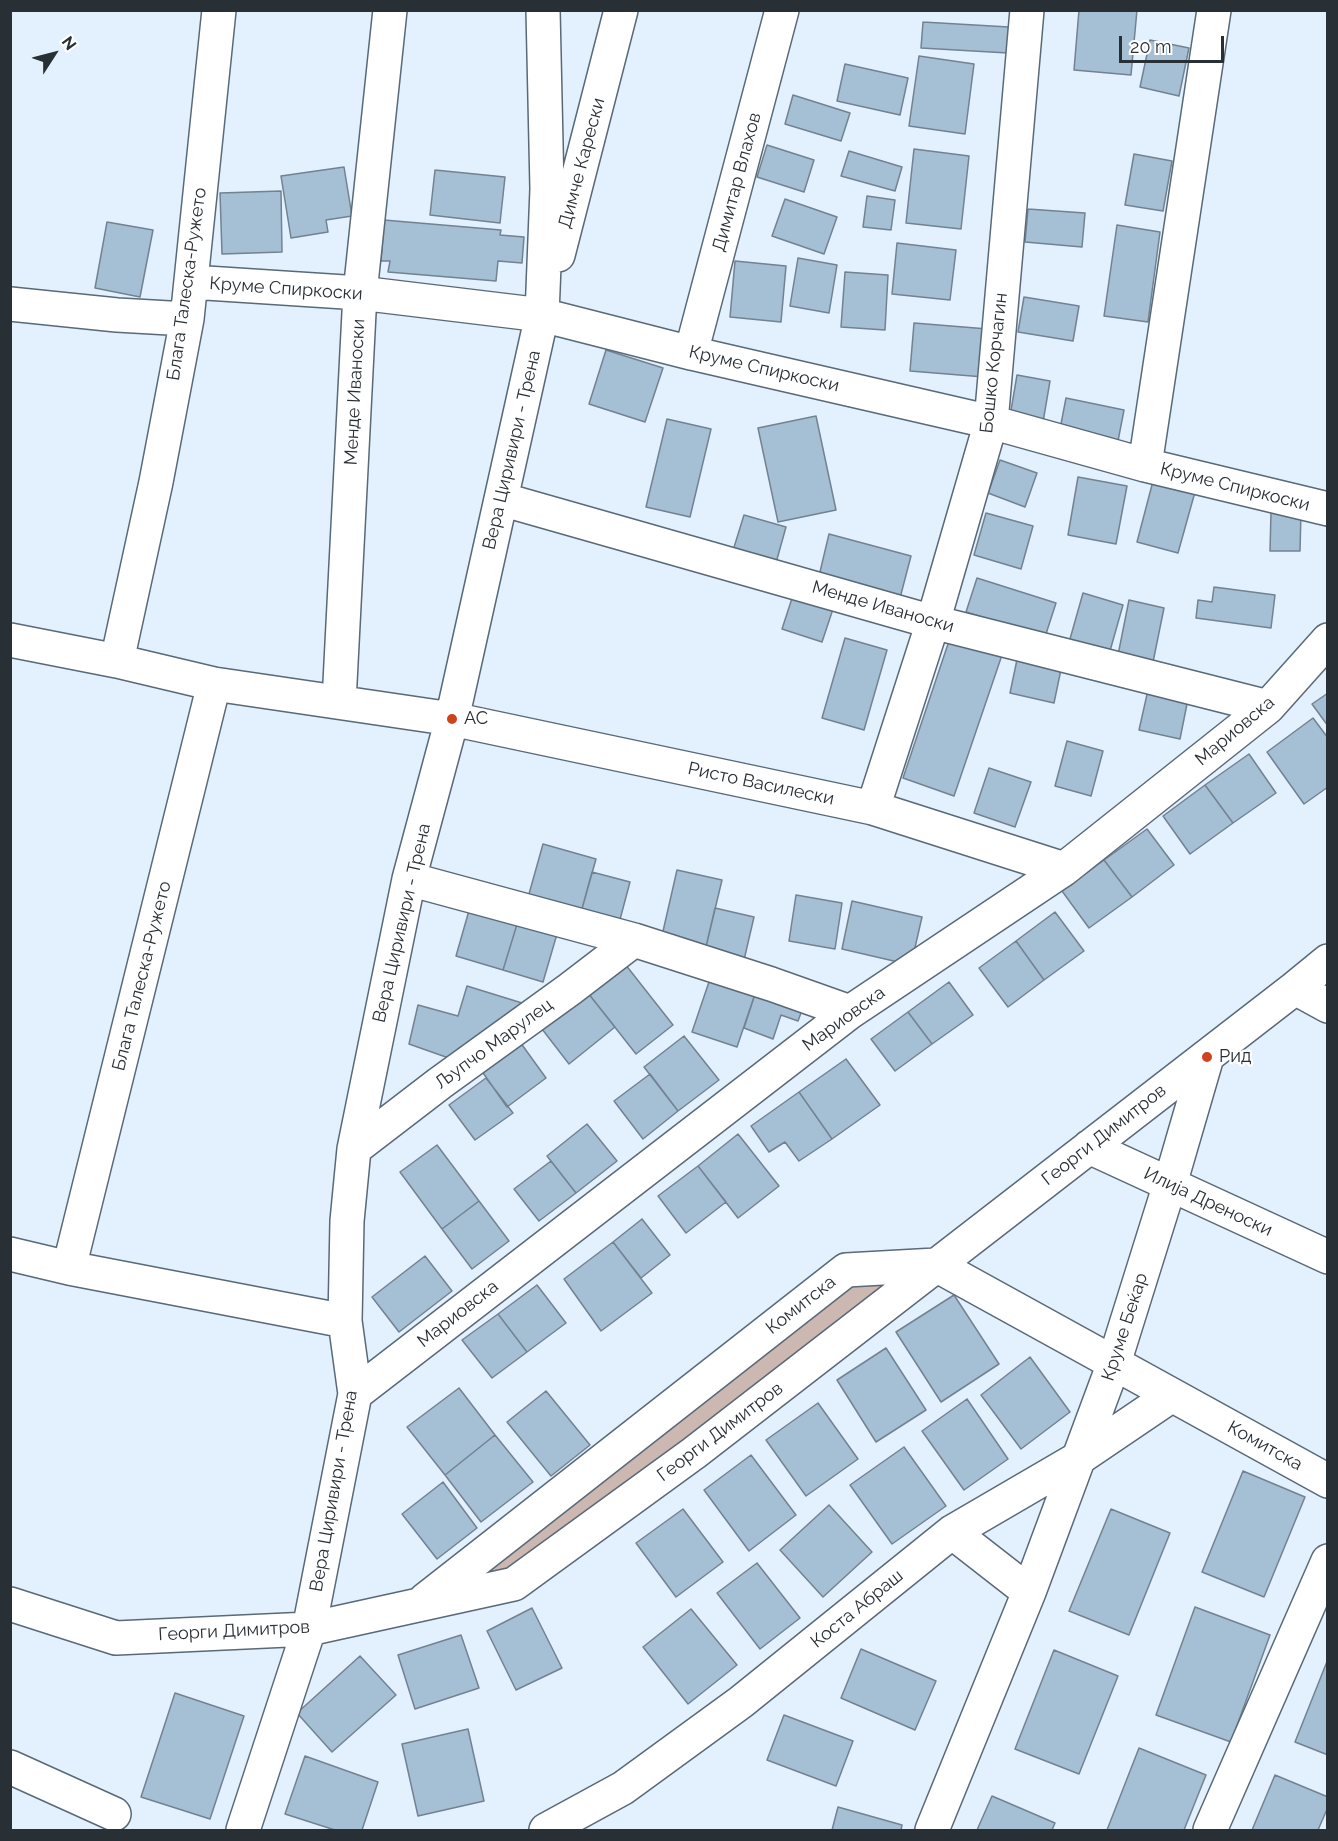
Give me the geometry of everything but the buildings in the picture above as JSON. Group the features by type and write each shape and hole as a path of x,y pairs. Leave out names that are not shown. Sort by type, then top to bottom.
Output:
{"street":[{"name":"Блага Талеска-Ружето","path":"117,662 156,482 187,319 219,10"},
{"name":"Менде Иваноски","path":"339,702 360,293 390,10"},
{"name":"Вера Циривири - Трена","path":"243,1830 309,1629 355,1394 345,1321 347,1221 354,1149 409,879 452,719 542,315 547,189 543,10"},
{"name":"Димче Карески","path":"542,315 621,10"},
{"name":"Димитар Влахов","path":"691,352 782,10"},
{"name":"Бошко Корчагин","path":"873,808 933,622 991,422 1027,10"},
{"path":"1145,465 1214,10"},
{"name":"Круме Спиркоски","path":"191,282 360,293 542,315 991,422 1145,465 1328,509"},
{"path":"10,304 117,315 187,319"},
{"name":"Менде Иваноски","path":"501,499 933,622 1268,707"},
{"name":"Мариовска","path":"355,1394 850,1012 1064,869 1268,707 1328,640"},
{"path":"11,641 214,684 452,719"},
{"name":"Блага Талеска-Ружето","path":"69,1268 214,684"},
{"name":"Ристо Василески","path":"452,719 873,808 1064,869"},
{"path":"409,879 634,940 850,1012"},
{"name":"Љупчо Марулец","path":"354,1149 634,940"},
{"name":"Георги Димитров","path":"10,1604 116,1638 309,1629 514,1584 694,1453 1328,961"},
{"path":"1295,988 1328,1006"},
{"name":"Круме Беќар","path":"932,1830 1029,1592 1114,1364 1207,1057"},
{"name":"Илија Дреноски","path":"1089,1147 1328,1257"},
{"path":"10,1254 69,1268 345,1321"},
{"name":"Комитска","path":"419,1604 846,1270 936,1265 1328,1481"},
{"name":"Коста Абраш","path":"546,1830 623,1788 741,1702 952,1532 1079,1458 1172,1395"},
{"path":"952,1532 1029,1592"},
{"path":"1210,1830 1328,1561"},
{"path":"10,1767 114,1814"}],"shaded area":[{"path":"936,1265 514,1584 419,1604 846,1270"}],"place":[{"name":"АС","path":"452,719"},
{"name":"Рид","path":"1207,1057"}]}
